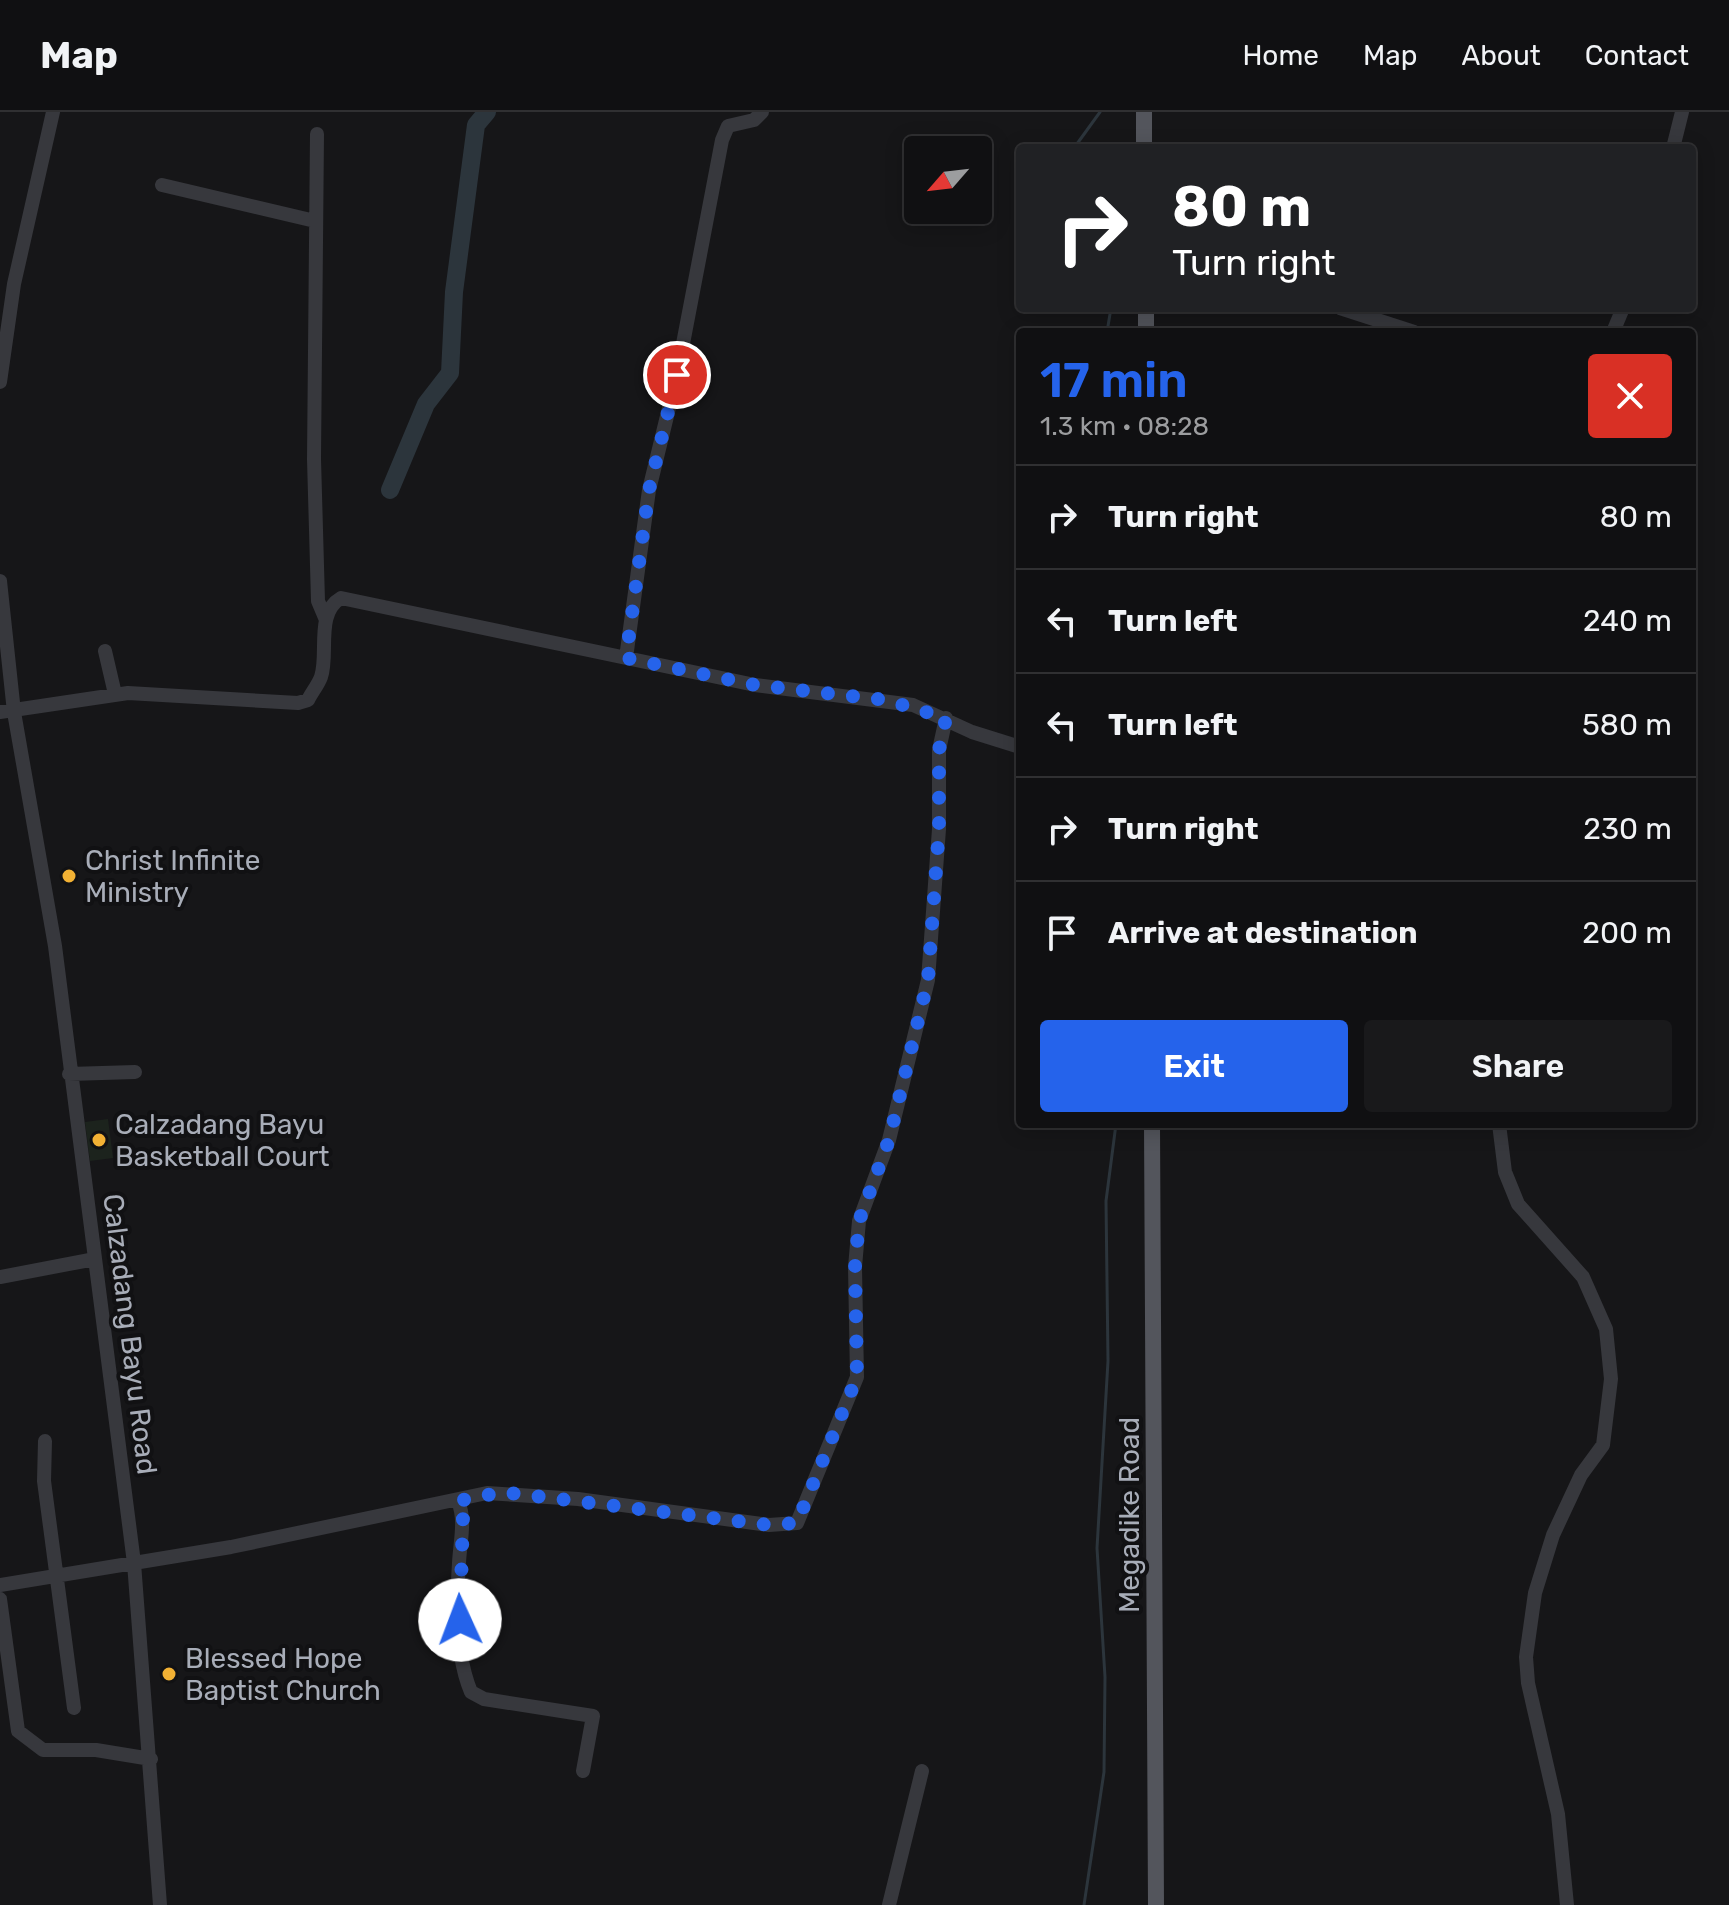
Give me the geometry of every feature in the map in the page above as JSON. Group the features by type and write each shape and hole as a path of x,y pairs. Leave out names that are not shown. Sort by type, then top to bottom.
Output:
{"main road":[{"path":"1144,112 1144,144"},
{"name":"Megadike Road","path":"1152,1128 1156,1905"}],"street":[{"path":"0,382 14,284 53,112"},
{"path":"626,658 649,490 674,390 722,140 728,126 754,120 762,112"},
{"path":"1674,144 1682,112"},
{"path":"317,134 318,601 326,620"},
{"path":"162,185 315,221"},
{"path":"1352,312 1402,328"},
{"name":"Calzadang Bayu Road","path":"0,581 7,712 55,946 134,1563 160,1905"},
{"path":"7,712 115,694 283,705 308,700 321,676 326,620 335,602 341,598 755,685 886,700 946,718 972,732 1016,746"},
{"path":"105,651 115,694"},
{"path":"0,1585 231,1547 502,1492 769,1525 797,1523 857,1377 855,1267 859,1221 889,1140 928,980 938,842 939,750 946,718"},
{"path":"69,1074 135,1072"},
{"path":"1500,1128 1505,1172 1518,1204 1583,1277 1606,1329 1611,1379 1603,1445 1581,1475 1553,1535 1535,1593 1526,1657 1528,1683 1558,1814 1567,1905"},
{"path":"0,1277 95,1259"},
{"path":"45,1441 44,1481 74,1708"},
{"path":"458,1501 463,1517 458,1580 460,1635 471,1692 484,1699 593,1716 583,1771"},
{"path":"0,1599 18,1731 43,1750 96,1750 151,1759"},
{"path":"889,1905 922,1771"}],"shaded area":[{"name":"Calzadang Bayu Basketball Court","path":"108,1119 113,1158 90,1161 85,1122"}],"waterway":[{"path":"390,490 426,404 450,373 454,292 476,125 487,112"},
{"path":"1077,144 1100,112"},
{"path":"1108,328 1110,312"},
{"path":"1084,1905 1104,1772 1105,1677 1097,1548 1108,1361 1106,1201 1115,1128"}],"place":[{"name":"Christ Infinite Ministry","path":"69,876"},
{"name":"Calzadang Bayu Basketball Court","path":"99,1140"},
{"name":"Blessed Hope Baptist Church","path":"169,1674"}],"route":[{"path":"460,1620 458,1567 463,1517 458,1501 502,1492 769,1525 793,1526 797,1523 857,1377 855,1267 859,1221 889,1140 928,980 939,829 939,750 946,718 913,705 755,685 626,658 649,490 677,375"}]}
